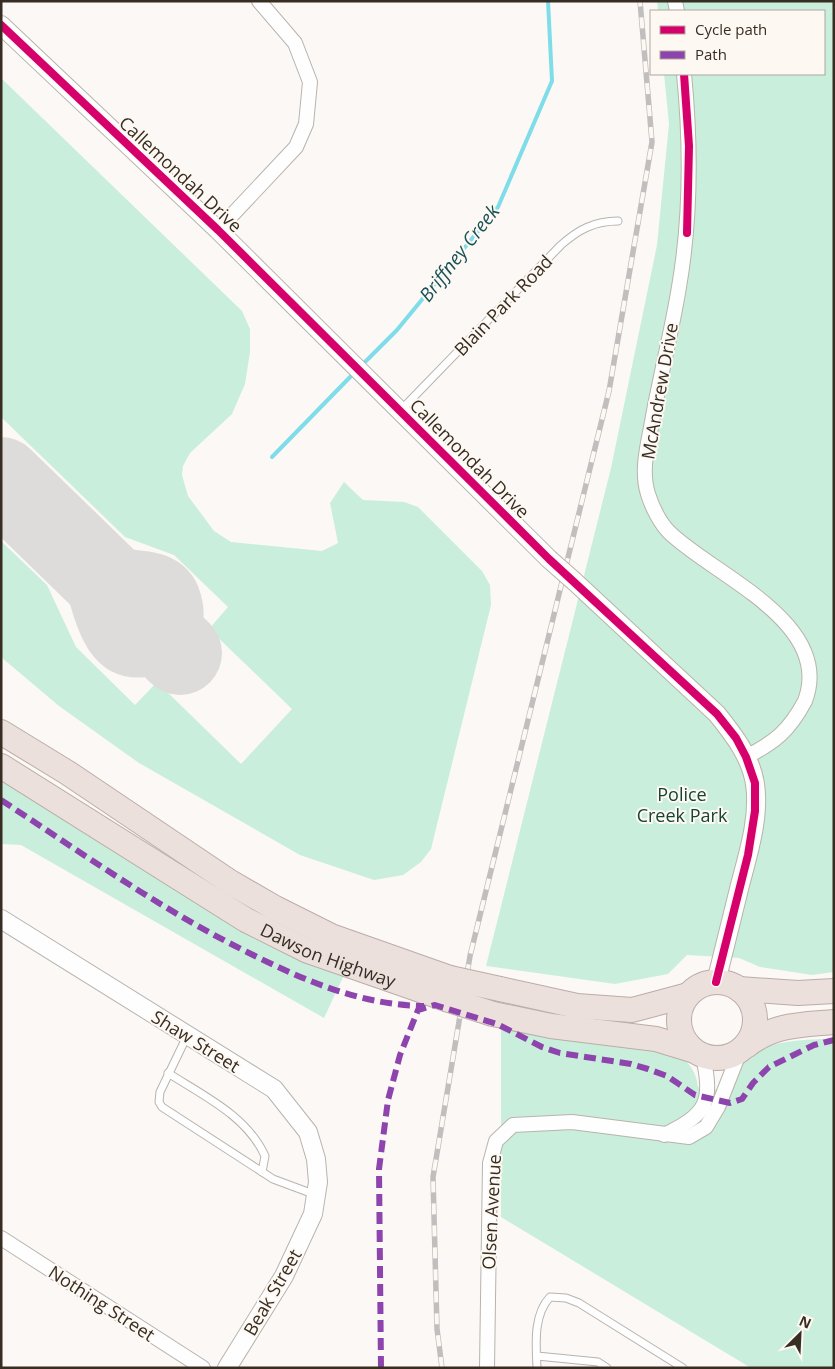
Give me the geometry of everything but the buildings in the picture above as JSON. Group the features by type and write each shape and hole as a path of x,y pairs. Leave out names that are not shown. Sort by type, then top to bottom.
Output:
{"highway":[{"name":"Dawson Highway","path":"1,732 275,908 330,936 448,989 493,1014 551,1026 656,1039 698,1053"},
{"name":"Dawson Highway","path":"1,766 246,920 308,951 448,989 500,989 577,1006 632,1010 688,995"},
{"path":"743,1049 752,1035 756,1022 751,1004 739,989 728,983 716,982 700,985 688,995 681,1005 678,1017 679,1030 684,1041 698,1053 716,1059 728,1057 743,1049 761,1034 788,1026 834,1022"},
{"path":"739,989 798,992 834,991"}],"street":[{"path":"218,230 296,147 306,124 310,82 295,44 259,1"},
{"name":"Callemondah Drive","path":"1,25 218,230 549,559 717,714 736,738 746,757 755,783 755,811 748,855 716,982"},
{"name":"McAndrew Drive","path":"684,75 689,146 687,233 679,288 663,362 645,472 648,493 667,531 694,554 768,601 788,618 802,636 809,653 812,671 809,693 797,716 782,735 746,757"},
{"name":"Shaw Street","path":"1,919 274,1089 308,1132 316,1159 318,1182 313,1214"},
{"name":"Olsen Avenue","path":"487,1368 490,1164 496,1141 513,1125 572,1122 663,1136 689,1137 706,1127 718,1107 743,1049"},
{"path":"663,1136 688,1123 704,1106 709,1084 698,1053"},
{"name":"Beak Street","path":"227,1368 284,1276 313,1214"},
{"name":"Nothing Street","path":"1,1238 203,1368"}],"lane":[{"name":"Blain Park Road","path":"401,410 568,239 575,233 597,223 618,221"},
{"path":"188,1035 168,1073 158,1102 162,1107 273,1179 316,1195"},
{"path":"168,1073 223,1108 246,1127 265,1156 262,1172"},
{"path":"537,1368 536,1336 541,1310 550,1297 557,1296 579,1303 683,1368"},
{"path":"537,1356 598,1362 607,1368"}],"green space":[{"name":"Police Creek Park","path":"657,1 834,1 834,972 812,975 760,967 739,958 687,955 668,974 615,984 486,966 611,468 657,245 669,124 664,75 825,75 825,10 658,10"},
{"path":"1,78 242,311 250,329 250,352 245,384 232,414 190,453 183,466 182,475 188,496 214,531 231,542 322,551 338,543 330,503 344,482 363,500 404,502 418,507 482,571 490,585 491,605 431,849 421,862 403,875 374,880 300,855 139,763 59,706 1,657 1,541 47,585 76,647 135,705 157,682 241,764 292,709 209,629 228,607 174,555 125,537 1,417"},
{"path":"1,776 345,973 324,1018 21,845 1,844"},
{"path":"501,1022 616,1039 682,1057 693,1070 698,1087 730,1091 742,1063 761,1049 785,1042 834,1038 834,1368 751,1368 501,1217"}],"waterway":[{"name":"Briffney Creek","path":"361,366 397,330 498,207 552,81 548,1"},
{"name":"Briffney Creek","path":"272,457 354,373"}],"taxiway":[{"path":"20,498 60,537 85,557 113,565 159,571 171,578 180,589 187,611 184,629 174,646 163,654 145,660 131,660 110,650 103,641 92,619 68,544"}],"runway":[{"path":"1,479 180,653"}],"railway":[{"path":"442,1368 437,1329 433,1177 470,956 609,391 652,142 640,1"}],"marked path":[{"path":"1,800 183,918 268,962 311,981 355,996 400,1005 424,1006"},
{"path":"381,1368 379,1169 388,1100 400,1055 418,1010 435,1005 497,1024 542,1047 560,1053 631,1064 648,1069 667,1076 695,1095 730,1103 742,1099 753,1083 769,1067 814,1045 834,1040"}],"cycle path":[{"path":"1,25 218,230 549,559 717,714 736,738 746,757 755,783 755,811 748,855 716,982"},
{"path":"684,75 689,146 687,233"}]}
